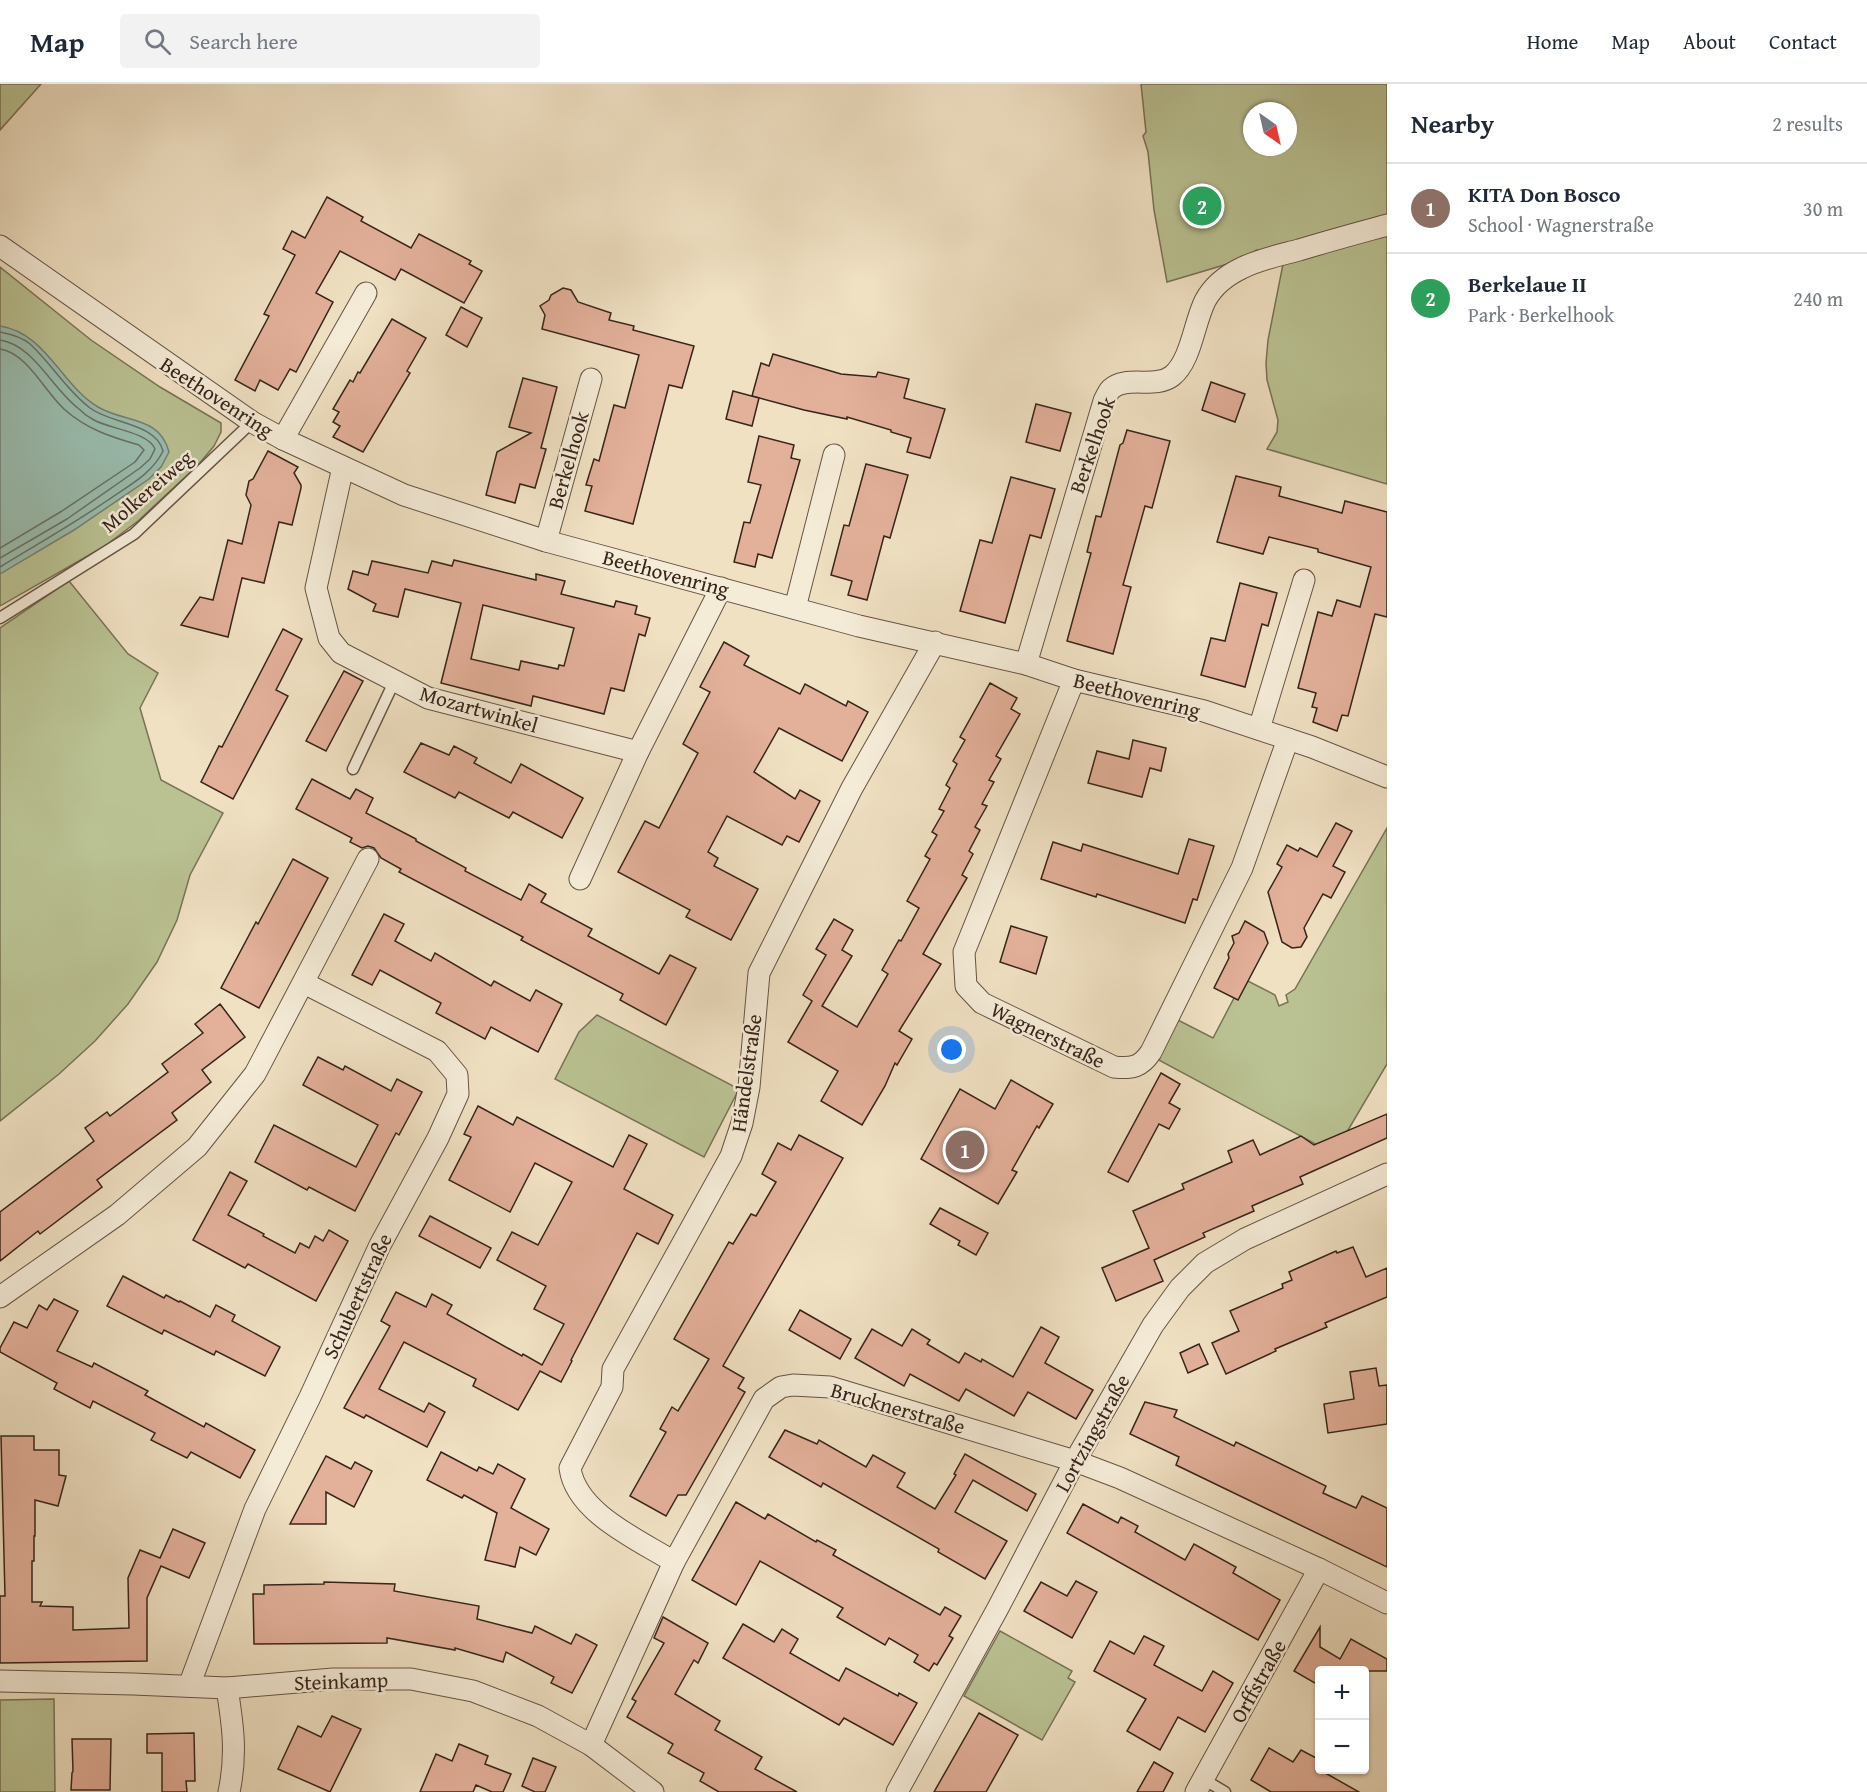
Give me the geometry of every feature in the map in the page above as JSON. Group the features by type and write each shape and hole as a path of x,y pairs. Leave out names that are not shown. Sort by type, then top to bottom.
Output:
{"street":[{"name":"Berkelhook","path":"1026,664 1104,400 1112,388 1124,383 1163,382 1175,374 1185,360 1206,299 1215,286 1228,276 1265,259 1387,225"},
{"name":"Beethovenring","path":"0,246 252,422 283,440 404,495 546,541 859,626 1026,664 1074,680 1204,711 1288,739 1387,777"},
{"path":"283,440 366,294"},
{"name":"Berkelhook","path":"546,541 591,379"},
{"path":"795,608 834,455"},
{"name":"Mozartwinkel","path":"343,468 316,588 330,638 341,653 428,698 638,752"},
{"path":"1259,729 1304,580"},
{"path":"580,879 638,752 721,588"},
{"name":"Händelstraße","path":"674,1562 606,1520 578,1493 571,1478 570,1468 612,1387 613,1370 731,1156 742,1123 748,1087 759,973 852,788 935,642"},
{"name":"Wagnerstraße","path":"1074,680 964,952 966,986 982,1003 1114,1067 1129,1069 1143,1064 1151,1052 1242,868 1288,739"},
{"path":"0,1297 117,1215 197,1147 255,1074 368,859"},
{"name":"Schubertstraße","path":"189,1686 255,1509 310,1397 370,1266 438,1138 458,1094 457,1075 437,1052 304,983"},
{"name":"Lortzingstraße","path":"897,1792 998,1608 1075,1461 1153,1325 1180,1288 1205,1263 1245,1239 1387,1174"},
{"name":"Brucknerstraße","path":"591,1745 674,1562 764,1399 781,1387 793,1385 830,1387 1075,1461 1120,1478 1319,1569 1387,1603"},
{"name":"Orffstraße","path":"1199,1786 1319,1569"},
{"name":"Steinkamp","path":"0,1681 228,1688 333,1679 411,1680 473,1691 538,1716 591,1745 653,1792"},
{"path":"228,1688 233,1729 234,1768 229,1792"}],"lane":[{"name":"Molkereiweg","path":"0,618 134,534 252,422"},
{"path":"353,769 394,682"},
{"path":"1199,1786 1225,1792"}],"shaded area":[{"path":"0,84 41,84 0,130"},
{"path":"1141,84 1387,84 1387,220 1265,251 1256,250 1251,257 1167,282 1154,210 1148,152 1143,136 1146,132"},
{"path":"1387,235 1387,484 1267,449 1277,432 1278,420 1267,380 1266,363 1268,340 1284,259"},
{"path":"0,267 91,340 160,387 221,423 221,432 214,446 198,465 138,521 105,546 0,606"},
{"path":"69,581 128,654 158,673 140,708 161,780 223,813 190,875 177,920 157,962 128,1004 95,1041 59,1074 0,1121 0,628"},
{"path":"1387,828 1387,1064 1334,1154 1155,1058 1176,1019 1213,1038 1244,979 1275,995 1279,1006 1288,1002 1286,995 1295,989"},
{"path":"597,1015 739,1089 704,1157 555,1079 579,1032"},
{"path":"1000,1631 1072,1671 1068,1678 1075,1682 1042,1740 964,1696"},
{"path":"54,1699 55,1792 0,1792 0,1700"}],"water":[{"path":"0,326 30,339 85,397 98,407 150,426 164,440 169,452 161,467 149,479 74,530 0,574"}],"building":[{"path":"327,197 363,217 361,221 411,248 419,234 471,261 469,264 482,271 464,303 401,269 395,280 340,251 316,293 333,302 296,372 290,369 278,390 260,380 255,391 235,380 269,316 264,314 295,255 283,249 292,231 305,238"},
{"path":"563,288 571,290 578,302 611,313 609,320 634,326 633,330 694,346 682,388 669,385 633,524 585,511 592,486 586,485 594,459 599,461 614,405 625,408 639,355 542,329 545,315 540,306 549,300 551,295"},
{"path":"461,307 482,318 467,347 446,335"},
{"path":"392,319 426,338 407,371 410,373 363,452 333,437 340,426 333,422 339,412 333,409 350,380 353,382 358,372 360,373"},
{"path":"773,354 841,374 876,377 878,372 909,379 904,398 945,409 930,458 907,452 911,438 891,432 891,430 847,417 847,419 804,410 752,396 761,363 769,366"},
{"path":"523,378 557,387 541,448 546,449 535,488 520,484 515,503 486,495 497,452 531,433 509,427"},
{"path":"1211,382 1245,394 1235,422 1202,410"},
{"path":"733,391 759,398 752,426 726,419"},
{"path":"1036,404 1071,413 1060,451 1026,442"},
{"path":"1127,430 1170,441 1152,508 1145,506 1123,585 1131,587 1113,654 1067,641 1091,553 1087,552 1096,516 1101,517 1120,445 1123,443"},
{"path":"759,436 794,445 791,458 800,460 772,558 758,554 755,567 734,562 744,522 750,523 761,485 748,482"},
{"path":"268,451 298,467 294,473 301,488 292,525 279,522 264,583 242,578 228,637 181,625 200,597 213,600 228,540 242,544 251,505 246,495 249,481 253,479"},
{"path":"866,464 908,475 890,538 884,536 867,600 848,595 852,581 831,575 844,525 849,526"},
{"path":"1236,476 1281,487 1279,496 1342,513 1345,501 1387,512 1387,617 1375,614 1348,716 1342,715 1337,731 1313,722 1317,708 1312,707 1316,693 1298,688 1318,612 1332,616 1337,600 1360,607 1371,567 1318,552 1318,549 1269,537 1263,554 1217,542"},
{"path":"1011,477 1055,489 1041,538 1030,535 1005,623 960,611 980,540 992,543"},
{"path":"454,560 536,580 536,574 565,581 561,594 614,607 616,601 637,606 635,614 650,618 645,636 639,634 624,691 611,688 604,714 533,696 531,706 441,683 461,603 405,589 398,617 373,611 376,604 348,589 353,571 368,575 372,561 428,573 432,561 452,566","holes":["483,605 574,628 564,666 559,665 558,669 521,661 519,670 471,659"]},
{"path":"1240,583 1277,593 1268,626 1262,624 1245,687 1201,675 1211,638 1225,641"},
{"path":"283,629 302,639 276,690 288,696 233,799 201,782 219,746 222,747"},
{"path":"724,642 749,656 744,665 800,694 805,684 846,706 848,701 868,712 842,761 779,728 754,772 795,799 800,790 820,801 799,842 787,836 782,845 727,816 708,852 718,858 714,866 758,889 731,940 686,917 690,910 618,872 645,821 659,828 698,753 683,744 710,692 700,687"},
{"path":"344,671 363,681 326,751 306,741"},
{"path":"990,683 1017,698 1011,709 1020,714 996,756 1001,759 989,780 994,782 982,804 987,806 975,827 980,830 969,851 973,854 962,875 967,878 923,954 941,964 899,1031 912,1039 897,1065 895,1063 885,1086 862,1125 821,1101 838,1071 788,1042 812,1001 803,995 826,955 816,949 834,919 853,930 842,950 852,956 822,1006 857,1027 888,974 882,970 919,908 907,901 930,859 925,856 937,835 932,832 944,811 939,809 950,788 946,785 957,764 953,761 965,740 960,737"},
{"path":"1133,740 1166,748 1161,771 1150,768 1142,797 1088,783 1097,751 1129,759"},
{"path":"421,743 449,755 454,746 477,758 474,763 511,783 521,764 583,798 562,838 513,812 509,818 459,792 455,798 404,772"},
{"path":"312,779 350,799 356,789 373,798 366,813 466,868 465,871 521,900 529,884 546,894 541,902 592,929 588,936 659,974 670,955 696,968 666,1025 620,1000 623,994 521,940 523,937 399,872 401,869 381,858 374,848 368,846 362,848 350,842 352,838 296,809"},
{"path":"1336,823 1352,831 1333,866 1345,872 1331,898 1323,894 1304,928 1307,937 1301,947 1292,948 1282,942 1268,892 1282,867 1277,864 1287,845 1298,851 1300,848 1317,857"},
{"path":"1189,839 1214,846 1197,900 1193,899 1185,923 1097,894 1096,897 1041,879 1053,842 1081,851 1083,844 1178,874"},
{"path":"293,859 328,878 259,1008 221,988"},
{"path":"384,914 404,924 395,941 431,961 435,953 491,986 494,981 530,1001 536,990 562,1004 538,1052 491,1027 485,1039 436,1013 441,1003 380,970 372,985 352,975"},
{"path":"1245,921 1264,932 1268,943 1238,1000 1214,988 1229,958 1228,954 1234,943 1232,936 1239,933"},
{"path":"1011,926 1047,937 1036,974 1000,962"},
{"path":"220,1004 245,1037 202,1070 211,1082 172,1113 177,1120 97,1180 102,1187 40,1234 38,1231 0,1261 0,1212 94,1141 85,1128 107,1112 110,1116 168,1072 162,1064 203,1033 195,1024"},
{"path":"318,1057 343,1070 345,1066 391,1091 397,1079 422,1092 399,1135 396,1133 355,1211 309,1187 307,1190 255,1162 274,1125 356,1167 378,1125 303,1085"},
{"path":"1161,1073 1180,1084 1169,1103 1180,1109 1169,1129 1159,1124 1128,1182 1108,1172"},
{"path":"1011,1080 1053,1104 1039,1128 1037,1126 1012,1170 1017,1172 998,1204 921,1159 960,1089 995,1109"},
{"path":"478,1106 513,1125 517,1117 613,1167 629,1135 647,1144 624,1189 673,1215 658,1244 637,1233 561,1382 540,1371 518,1410 473,1386 476,1379 404,1342 379,1389 424,1412 429,1403 445,1412 427,1447 366,1415 364,1418 344,1408 390,1326 381,1321 396,1292 426,1307 432,1294 452,1305 447,1314 542,1365 564,1324 534,1309 546,1286 497,1260 512,1232 538,1245 572,1182 535,1163 510,1212 449,1180 471,1137 464,1134"},
{"path":"1387,1114 1387,1138 1300,1177 1303,1184 1252,1206 1254,1211 1203,1233 1205,1237 1154,1260 1163,1281 1116,1301 1102,1268 1149,1248 1133,1211 1184,1189 1182,1184 1232,1162 1228,1151 1253,1140 1260,1155 1301,1136 1314,1145"},
{"path":"799,1135 843,1158 723,1366 744,1378 738,1388 745,1392 686,1495 678,1495 666,1516 630,1496 666,1432 660,1429 672,1407 678,1411 709,1359 674,1339 729,1242 733,1244 751,1214 756,1216 776,1182 762,1174 778,1143 791,1150"},
{"path":"230,1172 247,1181 228,1215 264,1234 263,1236 295,1253 300,1243 309,1248 315,1236 323,1241 329,1230 348,1241 316,1301 248,1264 245,1268 193,1240"},
{"path":"940,1208 988,1233 976,1255 958,1245 960,1241 930,1224"},
{"path":"430,1216 491,1248 480,1268 419,1236"},
{"path":"1353,1247 1366,1277 1387,1268 1387,1297 1325,1323 1327,1327 1275,1349 1276,1351 1226,1374 1212,1343 1239,1331 1230,1311 1283,1288 1282,1284 1292,1280 1289,1272 1336,1251 1337,1253"},
{"path":"123,1276 164,1298 166,1295 210,1317 216,1305 235,1315 232,1321 280,1347 265,1376 216,1351 214,1355 164,1330 162,1334 107,1306"},
{"path":"54,1299 78,1311 57,1351 92,1367 94,1363 148,1391 145,1395 204,1427 206,1423 255,1450 240,1478 191,1452 187,1458 151,1440 155,1433 93,1401 90,1408 54,1389 57,1383 0,1352 14,1322 27,1328 39,1305 47,1310"},
{"path":"800,1310 851,1339 840,1359 789,1330"},
{"path":"1041,1327 1059,1337 1045,1363 1093,1390 1076,1419 1028,1392 1014,1416 966,1389 959,1401 910,1374 904,1386 855,1358 872,1329 902,1346 912,1329 930,1340 927,1344 959,1363 965,1353 981,1362 982,1359 1013,1377"},
{"path":"1199,1344 1208,1364 1188,1373 1180,1353"},
{"path":"1376,1368 1379,1386 1387,1385 1387,1424 1328,1433 1324,1404 1354,1399 1350,1372"},
{"path":"1145,1402 1177,1410 1174,1417 1234,1446 1236,1442 1326,1486 1323,1493 1356,1508 1362,1496 1387,1508 1387,1567 1176,1465 1179,1457 1130,1434"},
{"path":"785,1430 817,1444 819,1440 866,1467 873,1455 905,1473 897,1487 935,1509 956,1475 954,1474 965,1454 1036,1494 1027,1511 973,1480 955,1512 1007,1541 985,1579 938,1552 939,1549 823,1483 821,1487 769,1457"},
{"path":"1,1436 34,1436 34,1450 59,1450 59,1475 66,1476 58,1506 35,1500 32,1602 42,1602 40,1606 73,1607 73,1630 129,1628 128,1578 140,1550 160,1558 173,1529 205,1543 189,1578 161,1566 147,1598 147,1661 0,1663 0,1596 5,1596"},
{"path":"441,1452 477,1471 479,1467 493,1474 498,1464 525,1479 511,1508 549,1529 536,1555 520,1547 515,1567 485,1560 497,1513 464,1495 462,1498 427,1480"},
{"path":"326,1456 351,1469 355,1462 372,1471 354,1507 326,1492 326,1524 290,1524"},
{"path":"736,1502 765,1519 768,1514 816,1542 817,1540 836,1550 833,1555 940,1615 945,1607 961,1616 949,1636 953,1638 937,1665 934,1663 929,1671 914,1662 918,1655 889,1638 885,1645 837,1617 843,1608 760,1561 736,1605 692,1580"},
{"path":"1083,1504 1118,1523 1121,1517 1138,1526 1135,1532 1185,1560 1194,1544 1236,1567 1233,1573 1280,1600 1258,1640 1067,1533"},
{"path":"1076,1581 1097,1592 1072,1638 1024,1611 1041,1582 1067,1596"},
{"path":"324,1582 395,1584 394,1591 479,1606 477,1619 532,1633 535,1626 571,1644 576,1634 597,1645 572,1693 551,1683 554,1677 506,1652 503,1662 455,1648 455,1650 387,1638 387,1643 254,1644 253,1594 264,1594 264,1585 324,1584"},
{"path":"663,1617 708,1643 698,1663 694,1660 675,1694 720,1721 715,1730 762,1757 755,1769 797,1792 719,1792 700,1781 704,1773 668,1753 673,1744 627,1717 636,1701 632,1699 664,1643 654,1638"},
{"path":"743,1624 774,1642 782,1629 798,1639 790,1653 839,1681 846,1668 898,1696 899,1693 917,1703 893,1745 844,1718 839,1725 723,1658"},
{"path":"1320,1627 1320,1647 1340,1659 1351,1639 1387,1659 1387,1671 1369,1671 1369,1666 1315,1666 1315,1683 1294,1671"},
{"path":"1144,1636 1164,1646 1154,1665 1202,1691 1213,1671 1233,1683 1205,1732 1178,1717 1160,1750 1127,1731 1146,1699 1094,1671 1110,1641 1134,1654"},
{"path":"979,1713 1018,1735 986,1792 934,1792"},
{"path":"332,1716 361,1729 330,1792 278,1769 298,1726 321,1737"},
{"path":"194,1733 195,1781 186,1781 187,1792 162,1792 162,1753 147,1753 147,1734"},
{"path":"72,1739 111,1739 110,1790 71,1790"},
{"path":"459,1744 488,1756 485,1764 511,1774 503,1792 492,1792 476,1785 473,1792 420,1792 436,1754 452,1761"},
{"path":"1269,1748 1293,1762 1301,1750 1315,1757 1315,1774 1327,1774 1359,1792 1271,1792 1251,1780"},
{"path":"533,1758 556,1767 545,1792 535,1792 522,1786"},
{"path":"1154,1762 1173,1773 1163,1792 1137,1792"}],"place":[{"name":"Berkelaue II","path":"1202,206"},
{"name":"KITA Don Bosco","path":"965,1150"}]}
